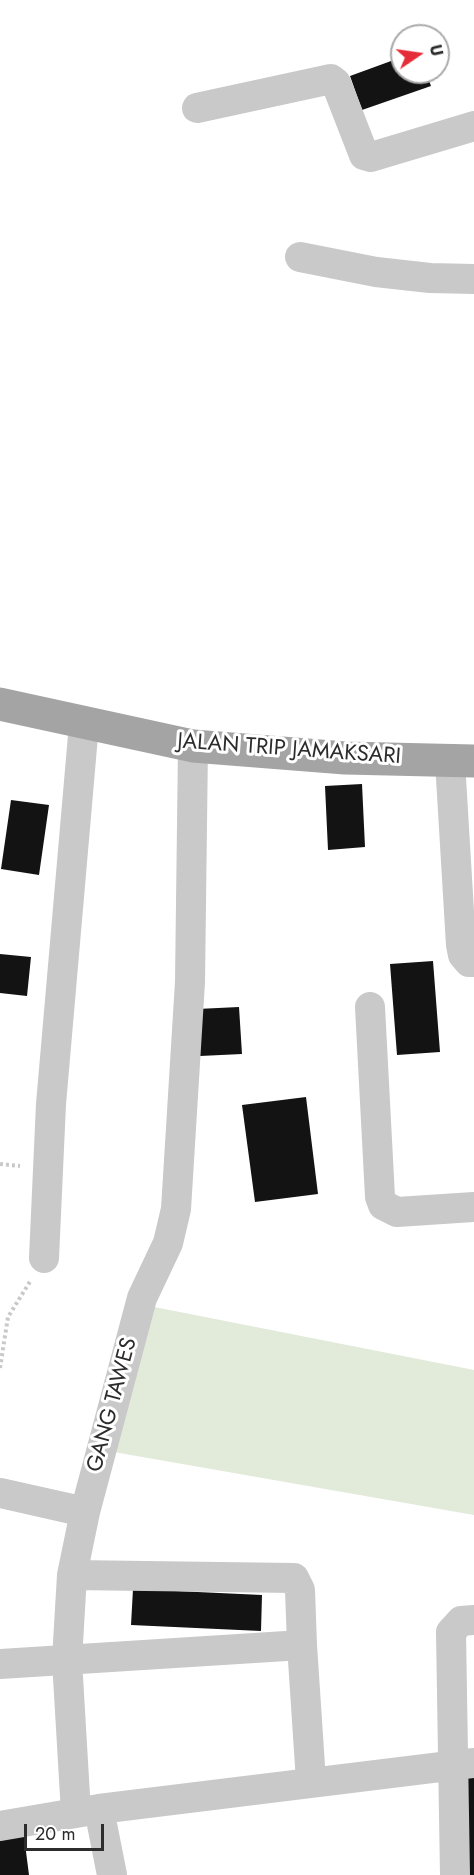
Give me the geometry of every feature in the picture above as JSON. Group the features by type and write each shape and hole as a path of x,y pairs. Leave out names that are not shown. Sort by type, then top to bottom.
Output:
{"main road":[{"name":"JALAN TRIP JAMAKSARI","path":"0,705 193,746 345,758 462,761"}],"street":[{"path":"197,108 331,79 336,83 364,155 371,157 474,126"},
{"path":"300,257 376,272 430,278 474,279"},
{"path":"44,1258 51,1104 84,724"},
{"name":"GANG TAWES","path":"112,1875 88,1811 67,1660 72,1575 85,1512 142,1298 168,1243 176,1209 190,982 193,746"},
{"path":"462,761 465,876 461,945 463,955 469,962 474,963"},
{"path":"370,1007 380,1197 383,1205 397,1212 474,1207"},
{"path":"0,1493 85,1512"},
{"path":"72,1575 294,1578 300,1590 310,1781"},
{"path":"454,1875 463,1764 451,1632 461,1621 474,1620"},
{"path":"0,1664 302,1645"},
{"path":"0,1827 88,1811 310,1781 463,1764"}],"path":[{"path":"0,1368 8,1317 44,1258"}],"green space":[{"path":"139,1304 474,1370 474,1515 108,1451"}],"building":[{"path":"390,61 390,84 430,84 431,86 362,110 350,76"},
{"path":"362,784 365,847 328,850 325,786"},
{"path":"11,800 49,805 39,875 1,869"},
{"path":"0,954 31,957 27,996 0,993"},
{"path":"433,961 440,1052 397,1055 390,964"},
{"path":"239,1007 242,1054 200,1056 197,1009"},
{"path":"306,1097 318,1194 255,1202 242,1105"},
{"path":"133,1589 262,1595 261,1631 131,1625"},
{"path":"474,1777 474,1875 466,1875 464,1778"},
{"path":"24,1836 29,1875 0,1875 0,1839"}]}
